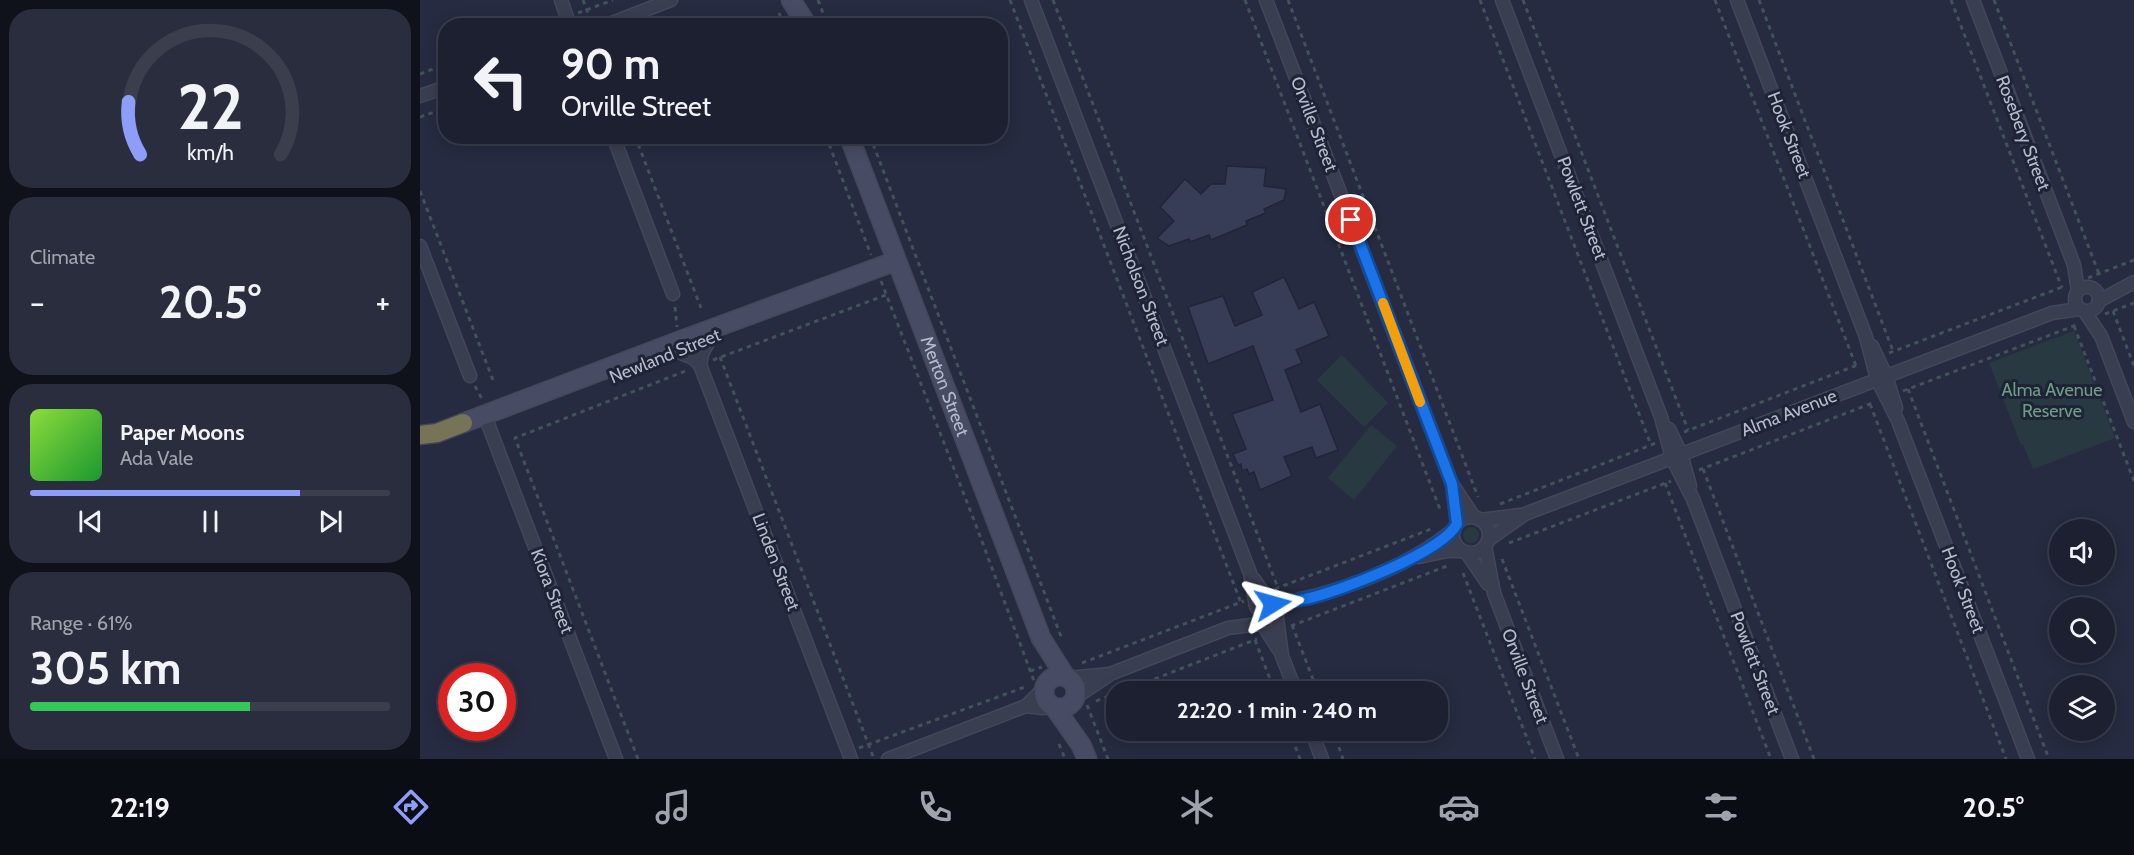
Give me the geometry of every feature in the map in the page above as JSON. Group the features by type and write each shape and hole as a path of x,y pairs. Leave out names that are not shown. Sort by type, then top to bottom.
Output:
{"highway":[{"path":"420,435 463,429"},
{"path":"420,448 463,429"}],"street":[{"path":"561,0 567,18"},
{"path":"624,18 670,0"},
{"path":"791,0 802,18"},
{"path":"800,0 804,18"},
{"name":"Nicholson Street","path":"1031,0 1262,602"},
{"name":"Orville Street","path":"1266,0 1461,507 1477,518"},
{"name":"Powlett Street","path":"1502,0 1792,759"},
{"name":"Hook Street","path":"1737,0 2028,759"},
{"name":"Rosebery Street","path":"1972,0 2134,422"},
{"path":"420,96 438,90"},
{"path":"616,144 674,294"},
{"name":"Merton Street","path":"852,144 1041,638 1055,666 1076,686 1075,699"},
{"path":"420,246 470,376"},
{"name":"Newland Street","path":"463,429 896,261"},
{"name":"Newland Street","path":"679,346 710,339 871,271"},
{"name":"Alma Avenue","path":"1486,543 1526,514 2130,283"},
{"path":"700,365 702,354 710,339"},
{"path":"679,346 700,365"},
{"name":"Linden Street","path":"700,365 851,759"},
{"name":"Kiora Street","path":"488,419 616,759"},
{"name":"Orville Street","path":"1455,526 1461,507"},
{"name":"Alma Avenue","path":"1477,518 1526,514"},
{"path":"1026,706 1065,708 1110,674 1228,628 1262,602 1305,599 1336,590 1412,558 1443,538 1465,518 1477,518 1487,528 1486,543 1476,552 1447,551 1412,558"},
{"path":"1455,526 1453,539 1464,551"},
{"name":"Orville Street","path":"1481,563 1486,543"},
{"name":"Orville Street","path":"1464,551 1481,563 1494,592 1557,759"},
{"path":"1228,628 1271,625 1305,599"},
{"path":"1262,602 1255,619 1271,625"},
{"path":"1262,602 1277,609 1271,625 1292,681"},
{"path":"888,759 1026,706 1056,676 1055,666 1110,674"},
{"path":"1045,686 1045,699 1054,707 1084,752"},
{"path":"1075,699 1084,752"},
{"path":"1315,741 1322,759"}],"path":[{"path":"583,0 589,18"},
{"path":"818,0 825,18"},
{"path":"1010,0 1241,603"},
{"path":"1053,0 1278,588"},
{"path":"1245,0 1441,512 1480,501 1288,0"},
{"path":"1480,0 1651,445"},
{"path":"1524,0 1688,430"},
{"path":"1715,0 1856,366"},
{"path":"1759,0 1893,351"},
{"path":"1950,0 2062,288"},
{"path":"1994,0 2099,274"},
{"path":"420,74 438,67"},
{"path":"420,117 438,111"},
{"path":"638,144 701,308"},
{"path":"829,144 871,271 886,295 1055,666"},
{"path":"873,144 1055,666"},
{"path":"420,191 493,380"},
{"path":"1508,543 2074,326 2099,274 2134,260"},
{"path":"1495,506 1669,437 2062,288 2113,311 2134,366"},
{"path":"674,294 679,346"},
{"path":"638,759 515,438 720,357 886,295"},
{"path":"2113,311 2134,303"},
{"path":"2074,326 2134,481"},
{"path":"720,357 874,759"},
{"path":"470,376 488,419"},
{"path":"1908,389 2049,759"},
{"path":"1870,404 2006,759"},
{"path":"1703,469 1814,759"},
{"path":"1665,483 1771,759"},
{"path":"868,744 1034,684 1069,656 1073,666 1241,603 1262,602 1278,588 1437,526 1443,538"},
{"path":"1149,681 1255,640 1271,625 1292,625 1451,564 1447,551"},
{"path":"1535,759 1462,569 1500,554 1579,759"},
{"path":"1292,625 1314,681"},
{"path":"1255,640 1271,681"},
{"path":"1020,689 1026,706"},
{"path":"1106,697 1087,704 1108,759"},
{"path":"1057,738 1065,759"},
{"path":"1293,741 1300,759"},
{"path":"1336,741 1343,759"}],"green space":[{"name":"Alma Avenue Reserve","path":"2074,331 2115,438 2033,469 2023,444 2021,445 1989,363"},
{"path":"1342,355 1388,403 1364,427 1317,380"},
{"path":"1371,425 1397,446 1354,500 1328,478"},
{"path":"1471,527 1477,529 1479,535 1477,541 1471,543 1465,541 1463,535 1465,529"}],"building":[{"path":"1227,166 1266,168 1264,186 1286,189 1284,200 1264,209 1266,213 1246,221 1247,225 1211,240 1209,235 1169,246 1157,238 1174,221 1160,207 1185,179 1201,194 1211,184 1225,184"},
{"path":"1284,277 1299,309 1314,302 1329,336 1296,350 1302,363 1285,370 1301,412 1320,404 1338,450 1316,458 1312,447 1284,457 1292,476 1260,490 1254,472 1249,474 1247,469 1242,471 1241,464 1238,465 1233,454 1246,449 1232,414 1273,400 1253,346 1208,364 1188,307 1223,296 1235,326 1262,315 1252,292"}],"slow traffic":[{"path":"1383,303 1420,402"}],"route":[{"path":"1273,604 1305,599 1336,590 1412,558 1443,538 1457,524 1452,484 1351,220"}]}
